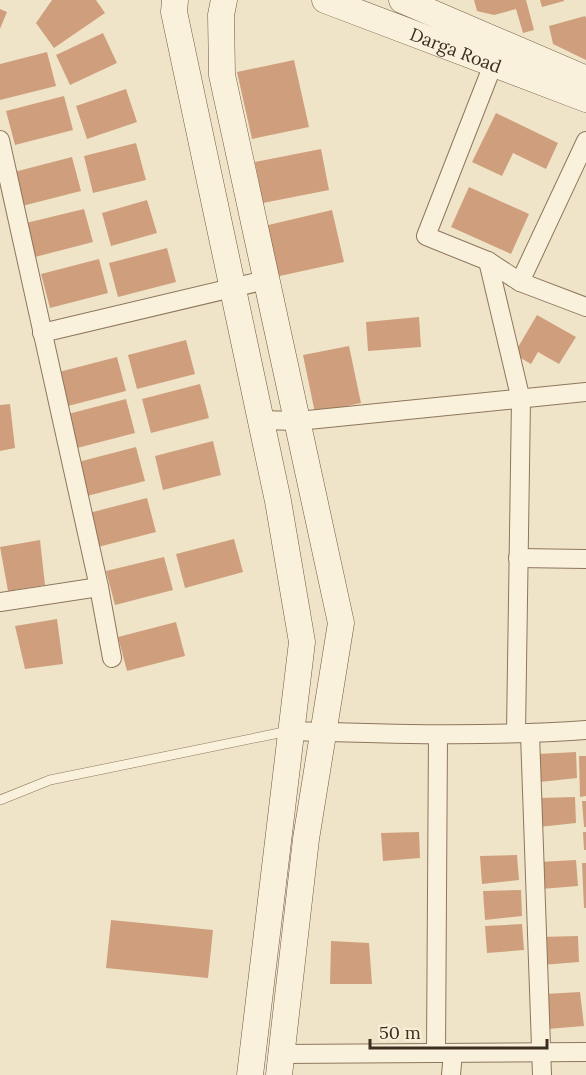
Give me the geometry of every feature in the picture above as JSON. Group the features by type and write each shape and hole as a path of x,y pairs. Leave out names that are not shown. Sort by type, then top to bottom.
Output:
{"street":[{"path":"175,0 174,12 260,420 302,642 250,1075"},
{"path":"224,0 221,15 222,75 341,623 306,839 280,1065 444,1053 586,1052"},
{"name":"Darga Road","path":"325,0 494,62 586,99"},
{"name":"Darga Road","path":"402,0 586,79"},
{"path":"494,62 426,236 488,261 520,282 586,307"},
{"path":"0,140 99,587 112,658"},
{"path":"520,282 586,141"},
{"path":"488,261 521,400 518,558 523,733 542,1075"},
{"path":"42,333 266,280"},
{"path":"260,420 298,421 586,392"},
{"path":"518,558 586,559"},
{"path":"0,602 99,587"},
{"path":"291,731 438,735 586,730"},
{"path":"438,735 444,1053 452,1075"}],"lane":[{"path":"0,800 51,780 153,757 291,731"}],"building":[{"path":"52,0 96,0 105,13 54,48 36,23"},
{"path":"474,0 526,0 534,30 523,33 516,9 494,15 477,11"},
{"path":"540,0 564,0 564,1 542,7"},
{"path":"0,9 7,12 0,29"},
{"path":"585,16 586,60 553,44 549,26"},
{"path":"103,33 117,63 70,85 56,55"},
{"path":"47,52 56,86 0,100 0,64"},
{"path":"294,60 309,127 252,139 237,72"},
{"path":"126,89 137,122 87,139 76,106"},
{"path":"64,96 73,130 15,145 6,111"},
{"path":"496,113 558,143 546,169 513,153 502,176 472,162"},
{"path":"136,143 146,180 93,193 84,156"},
{"path":"321,149 329,190 263,203 255,162"},
{"path":"72,157 81,191 22,206 14,172"},
{"path":"469,187 529,214 511,254 451,227"},
{"path":"147,200 157,233 111,246 102,213"},
{"path":"84,209 93,242 35,257 26,223"},
{"path":"332,210 344,262 275,277 264,226"},
{"path":"167,248 176,282 118,297 109,263"},
{"path":"99,259 108,293 50,308 41,274"},
{"path":"537,315 576,337 559,364 538,352 531,364 514,354"},
{"path":"419,317 421,347 368,351 366,322"},
{"path":"186,340 195,374 137,389 128,355"},
{"path":"349,346 361,403 315,413 303,355"},
{"path":"117,357 126,391 68,406 59,372"},
{"path":"200,384 209,418 151,433 142,399"},
{"path":"126,399 135,433 77,448 68,414"},
{"path":"10,404 15,448 0,451 0,405"},
{"path":"213,441 221,475 163,490 155,456"},
{"path":"136,447 145,481 87,496 78,462"},
{"path":"147,498 156,532 98,547 89,513"},
{"path":"234,539 243,572 185,588 176,554"},
{"path":"40,540 45,585 8,591 0,547"},
{"path":"164,557 173,590 115,605 106,571"},
{"path":"57,619 63,664 25,669 15,626"},
{"path":"176,622 185,656 127,671 118,637"},
{"path":"576,752 577,778 540,782 538,754"},
{"path":"579,756 586,756 586,796 580,797"},
{"path":"575,797 576,823 539,827 537,798"},
{"path":"582,801 586,801 586,827 584,827"},
{"path":"419,832 420,858 383,861 381,833"},
{"path":"583,832 586,832 586,850 584,850"},
{"path":"517,855 519,880 482,884 480,856"},
{"path":"576,860 578,886 541,889 539,862"},
{"path":"582,863 586,863 586,908 584,908"},
{"path":"521,890 522,916 485,920 483,891"},
{"path":"111,920 213,930 208,978 106,968"},
{"path":"522,924 524,950 487,953 485,926"},
{"path":"578,936 579,962 542,965 540,937"},
{"path":"331,941 369,943 372,984 330,984"},
{"path":"580,992 584,1026 547,1029 544,994"}]}
